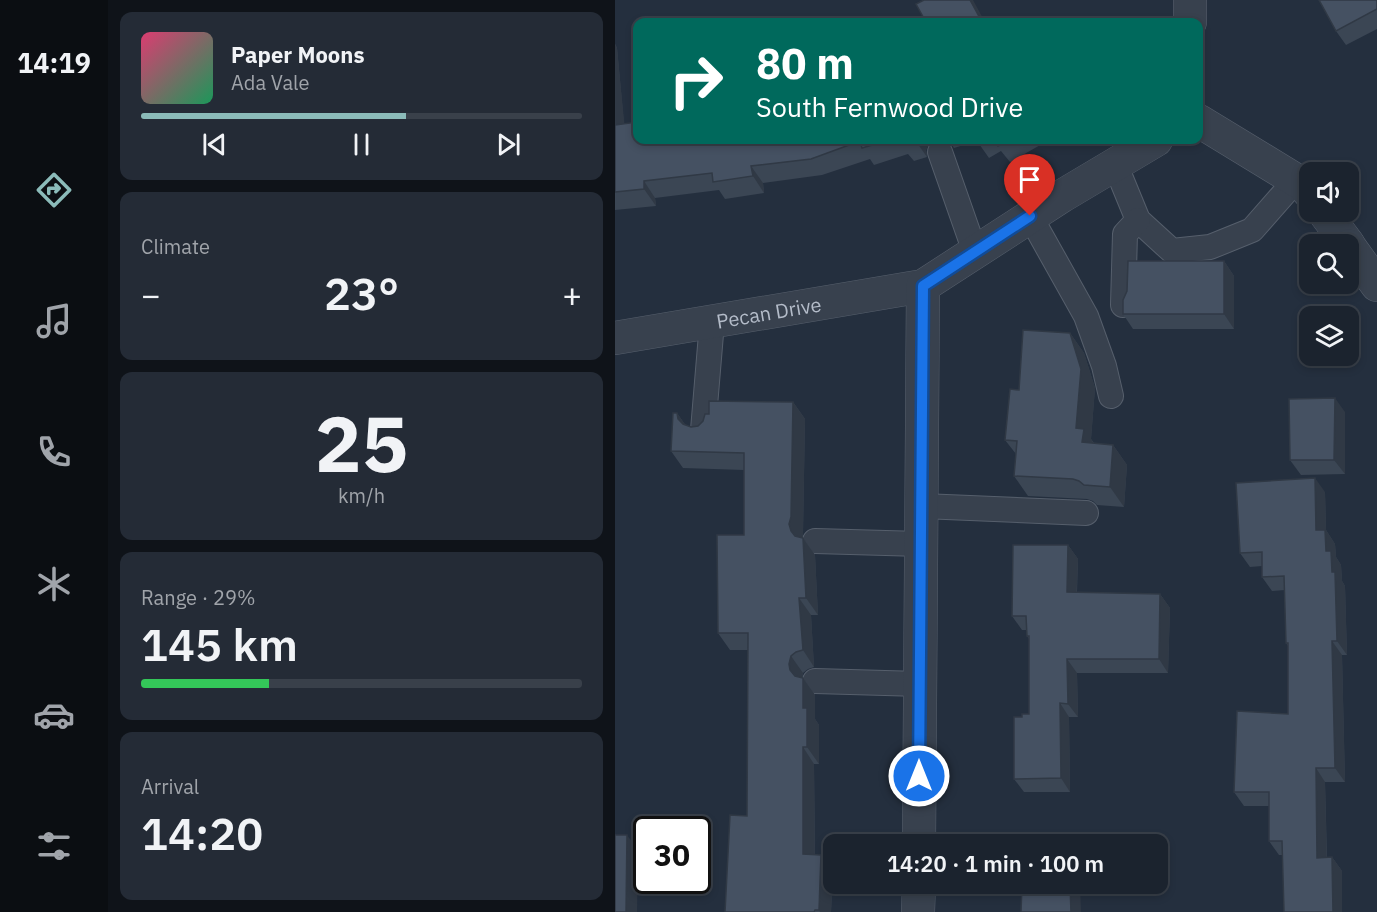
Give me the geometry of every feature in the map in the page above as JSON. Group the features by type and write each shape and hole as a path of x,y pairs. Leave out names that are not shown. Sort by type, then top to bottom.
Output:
{"street":[{"path":"1190,0 1190,18"},
{"path":"1203,124 1299,184"},
{"path":"919,834 923,286 1030,216 1149,144"},
{"path":"1359,260 1377,285"},
{"name":"Pecan Drive","path":"615,338 923,286"},
{"path":"918,912 919,894"}],"lane":[{"path":"940,152 975,252"},
{"path":"1115,164 1138,220 1172,251 1210,247 1252,230 1299,189"},
{"path":"1030,216 1086,316 1104,366 1111,396"},
{"path":"1123,305 1125,234 1138,220"},
{"path":"703,430 713,322"},
{"path":"922,506 1086,513"},
{"path":"815,541 921,544"},
{"path":"815,681 920,684"}],"building":[{"path":"924,0 970,0 980,18 924,18 916,4"},
{"path":"1319,0 1377,0 1377,9 1336,31"},
{"path":"633,123 633,144 852,144 811,159 751,166 753,176 713,182 712,173 644,181 644,189 615,192 615,125"},
{"path":"861,144 876,144 862,148"},
{"path":"1128,261 1224,261 1224,314 1123,314 1123,300 1127,291"},
{"path":"1023,330 1070,333 1081,369 1076,428 1084,429 1082,442 1113,445 1110,487 1084,485 1073,479 1014,476 1017,441 1005,440 1010,389 1019,390"},
{"path":"1335,398 1334,460 1290,460 1289,399"},
{"path":"709,401 793,402 789,524 795,536 803,538 806,598 799,598 803,650 791,656 789,664 795,676 803,678 803,708 807,708 807,747 803,747 803,854 821,855 819,910 814,912 725,912 730,815 747,816 748,633 718,633 717,535 744,535 744,453 671,451 673,413 677,413 678,419 683,424 691,427 698,426 705,414 709,414"},
{"path":"1315,478 1316,530 1325,530 1326,551 1331,551 1332,572 1335,572 1337,641 1332,641 1335,768 1316,768 1317,858 1332,857 1333,912 1284,912 1282,841 1269,841 1269,792 1234,792 1237,711 1288,714 1288,643 1286,643 1284,576 1262,577 1262,552 1240,553 1236,483"},
{"path":"1013,545 1068,545 1067,592 1160,594 1159,659 1067,659 1068,704 1060,703 1061,778 1014,779 1014,717 1029,714 1029,636 1027,636 1026,616 1012,616"},
{"path":"615,835 627,835 626,912 615,912"},
{"path":"1022,894 1070,894 1071,912 1021,912"}],"route":[{"path":"919,776 923,286 1030,216"}]}
